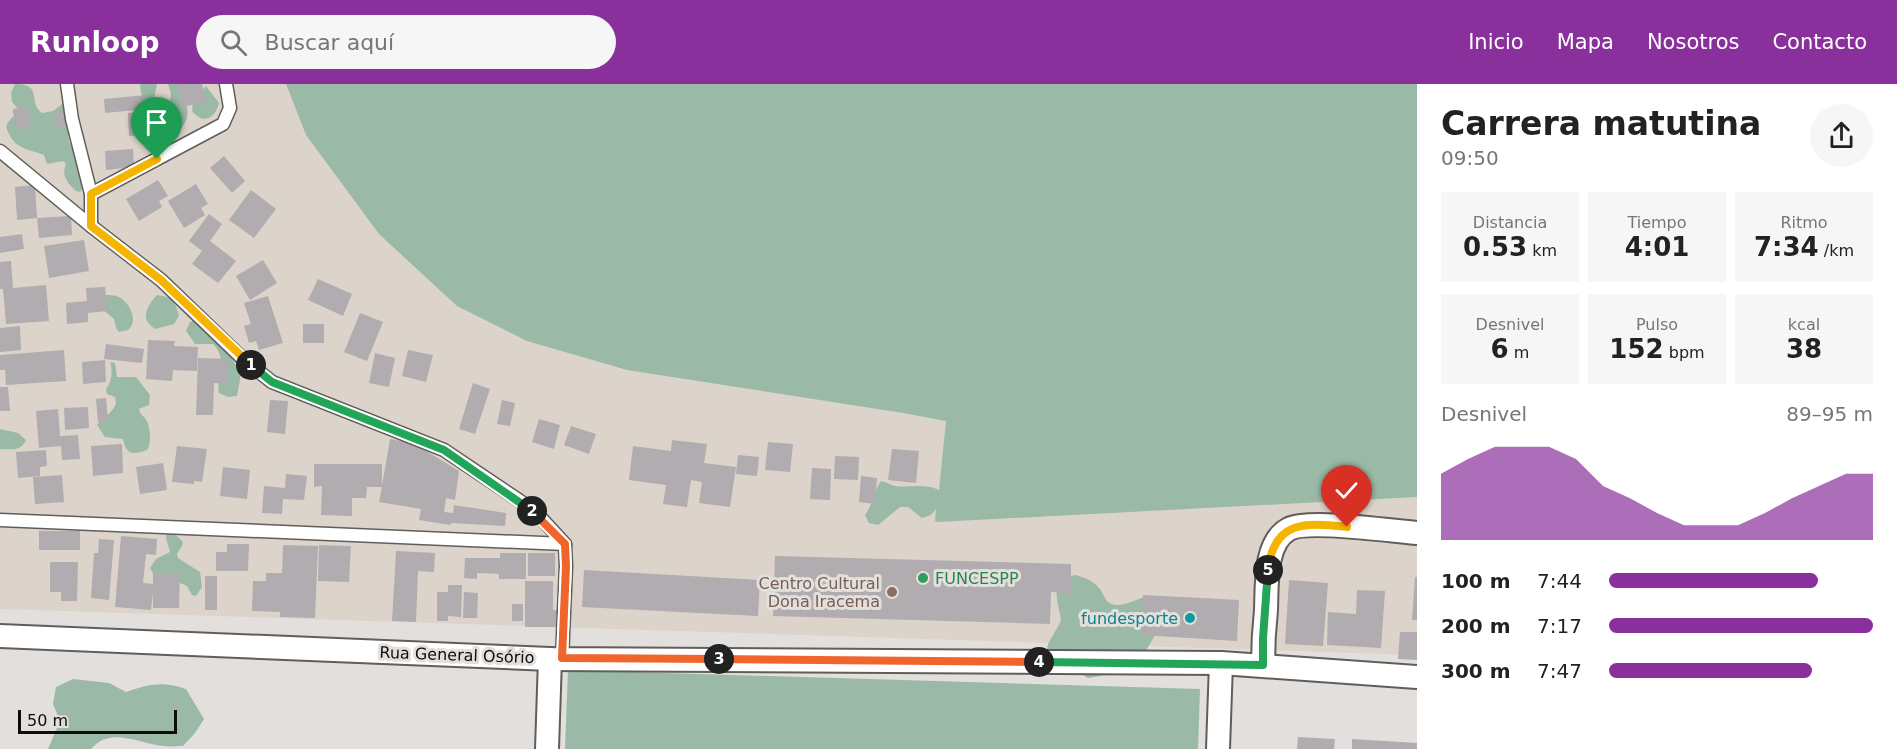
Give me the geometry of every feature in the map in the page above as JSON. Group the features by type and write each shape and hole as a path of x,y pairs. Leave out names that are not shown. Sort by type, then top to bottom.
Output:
{"street":[{"path":"1263,665 1268,566 1274,547 1280,536 1288,529 1318,525 1417,533"},
{"name":"Rua General Osório","path":"0,636 556,659 1221,663 1417,677"},
{"path":"547,749 556,659"},
{"path":"1218,749 1221,663"}],"lane":[{"path":"67,84 72,119 91,194 91,226"},
{"path":"91,194 223,124 230,108 225,84"},
{"path":"0,152 161,280 243,359 272,382 444,450 520,501 541,518 565,544 566,566 556,659"},
{"path":"0,520 565,544"}],"shaded area":[{"path":"0,84 1417,84 1417,655 0,609"}],"green space":[{"path":"15,84 24,85 32,90 38,109 42,113 53,111 65,102 73,131 68,132 69,142 74,150 84,187 80,192 76,191 66,179 64,172 66,164 63,161 47,164 44,155 20,146 12,139 7,124 18,109 12,102 11,93"},
{"path":"140,84 157,84 153,104 148,105 141,93"},
{"path":"168,84 178,84 188,114 177,134 163,135 153,144 151,130 169,113 171,94"},
{"path":"286,84 1417,84 1417,497 938,522 935,521 936,509 931,515 922,518 908,507 900,507 878,525 869,523 865,515 881,481 895,486 923,486 939,490 946,421 627,370 527,341 457,306 379,234 306,135"},
{"path":"206,86 219,103 215,113 204,119 192,111 193,102"},
{"path":"104,295 119,297 130,308 133,322 128,330 119,332 114,319 102,309"},
{"path":"157,295 173,301 179,316 174,324 155,329 147,321 146,312"},
{"path":"207,315 218,325 225,347 241,374 237,396 228,397 219,393 221,361 217,349 213,344 195,344 186,331 190,322"},
{"path":"110,362 115,363 117,377 136,377 150,395 149,405 139,409 149,428 150,440 147,450 138,453 128,451 123,439 105,437 97,425 113,410 116,403 115,397 107,394 106,389 110,383"},
{"path":"0,429 18,433 26,440 24,444 18,448 0,449"},
{"path":"167,533 176,535 183,542 177,554 178,558 200,572 202,587 196,596 192,595 187,586 183,584 155,577 150,568 156,559 170,552"},
{"path":"1075,575 1095,584 1107,601 1112,604 1122,605 1144,597 1158,630 1143,656 1130,671 1088,678 1046,653 1048,644 1061,621 1057,600 1058,588 1066,578"},
{"path":"568,670 1200,689 1198,749 565,749"},
{"path":"73,679 109,683 126,692 156,684 186,689 204,719 183,746 163,746 116,737 107,738 91,749 48,749 60,721 53,704 56,687"}],"building":[{"path":"177,84 202,84 206,102 182,107"},
{"path":"146,95 147,109 105,113 104,99"},
{"path":"28,107 30,128 15,129 13,109"},
{"path":"69,110 71,126 56,128 54,111"},
{"path":"170,110 171,133 153,135 154,148 146,149 145,135 129,136 128,113"},
{"path":"133,149 134,167 106,170 105,151"},
{"path":"224,156 245,181 232,193 210,168"},
{"path":"158,180 168,196 159,201 162,207 139,221 126,199"},
{"path":"196,184 208,204 201,208 205,215 184,228 168,201"},
{"path":"35,185 37,218 17,220 15,187"},
{"path":"251,190 276,209 254,238 229,220"},
{"path":"209,214 222,224 210,241 236,261 218,283 192,264 202,251 189,241"},
{"path":"71,216 72,235 39,238 37,218"},
{"path":"22,234 24,249 0,253 0,237"},
{"path":"84,240 89,271 49,278 44,246"},
{"path":"263,260 277,283 250,300 236,276"},
{"path":"11,261 13,288 46,285 49,321 6,324 3,289 0,289 0,262"},
{"path":"318,279 352,294 343,316 308,300"},
{"path":"105,287 107,311 88,313 88,322 67,324 66,303 87,301 86,288"},
{"path":"268,296 283,343 259,350 256,341 249,343 244,326 251,324 244,303"},
{"path":"360,313 383,322 367,361 344,352"},
{"path":"303,324 324,324 324,343 303,343"},
{"path":"20,326 21,350 0,352 0,328"},
{"path":"148,340 175,341 174,346 198,347 197,371 173,370 172,381 146,379"},
{"path":"106,344 144,349 142,363 104,359"},
{"path":"64,350 66,381 6,385 5,370 0,370 0,355"},
{"path":"408,350 433,355 426,382 402,376"},
{"path":"375,353 395,358 389,387 369,383"},
{"path":"198,358 228,359 227,384 214,383 213,415 196,415"},
{"path":"105,360 106,382 83,384 82,362"},
{"path":"473,383 490,389 475,434 459,429"},
{"path":"0,387 8,387 10,411 0,411"},
{"path":"106,398 108,422 98,422 96,399"},
{"path":"270,400 288,401 285,434 267,432"},
{"path":"502,400 515,403 510,426 497,424"},
{"path":"88,407 89,428 65,430 64,408"},
{"path":"58,409 60,436 78,435 80,459 62,460 61,446 39,448 36,411"},
{"path":"539,419 560,425 554,449 532,442"},
{"path":"571,426 596,434 589,454 564,445"},
{"path":"390,439 413,443 459,471 455,500 446,498 444,512 453,513 454,505 506,513 505,526 451,523 451,525 419,520 421,509 379,502 382,487 367,487 366,498 352,498 352,516 321,515 322,486 314,487 314,464 382,464 382,486"},
{"path":"672,440 707,444 704,463 736,467 730,507 699,503 702,482 691,480 687,507 663,504 666,485 629,480 633,446 671,451"},
{"path":"768,442 793,444 790,472 765,470"},
{"path":"122,444 123,473 93,476 91,446"},
{"path":"177,446 207,449 202,482 194,481 194,484 172,482"},
{"path":"892,449 919,451 916,483 888,480"},
{"path":"46,450 47,466 40,467 40,476 18,478 16,452"},
{"path":"738,455 759,457 757,476 736,474"},
{"path":"835,456 859,457 858,480 834,479"},
{"path":"163,463 167,490 140,494 136,467"},
{"path":"223,467 250,470 247,499 220,496"},
{"path":"812,468 831,469 830,500 810,499"},
{"path":"286,474 307,476 304,500 283,499 282,514 262,513 264,486 285,488"},
{"path":"62,475 64,502 35,504 33,477"},
{"path":"861,476 877,478 875,504 859,502"},
{"path":"39,531 80,531 80,550 39,550"},
{"path":"121,536 157,539 156,555 146,554 143,583 153,584 153,573 180,573 179,608 153,608 153,592 151,610 115,607"},
{"path":"99,539 114,540 109,600 91,598 94,553 98,553"},
{"path":"227,544 249,544 248,571 216,571 216,552 227,552"},
{"path":"283,545 318,546 315,618 280,617 280,612 252,611 253,581 266,581 266,573 282,573"},
{"path":"319,545 351,546 349,582 318,581"},
{"path":"396,551 435,553 434,572 418,571 416,622 392,621"},
{"path":"500,553 526,553 526,579 499,579 499,574 477,573 477,579 464,578 465,558 500,558"},
{"path":"528,553 555,553 555,576 528,576"},
{"name":"FUNCESPP","path":"775,556 1071,564 1071,593 1051,592 1050,624 773,616"},
{"path":"50,562 78,562 77,601 61,601 61,592 50,592"},
{"path":"584,570 760,580 758,616 582,607"},
{"path":"205,576 217,576 217,610 205,610"},
{"path":"1415,577 1417,577 1417,620 1412,620"},
{"path":"1289,580 1328,583 1323,646 1285,644"},
{"path":"525,581 553,581 553,610 560,611 560,627 525,627"},
{"path":"448,585 462,585 461,617 448,616 448,621 437,621 437,592 448,592"},
{"path":"1357,590 1385,591 1381,648 1327,645 1328,612 1356,614"},
{"path":"464,592 478,593 477,618 463,618"},
{"name":"fundesporte","path":"1143,595 1239,600 1237,641 1141,635"},
{"path":"512,604 523,604 523,621 512,621"},
{"path":"1400,632 1417,632 1417,660 1398,659"},
{"path":"1298,737 1335,739 1334,749 1297,749"},
{"path":"1352,739 1417,743 1417,749 1352,749"}],"place":[{"name":"FUNCESPP","path":"923,578"},
{"name":"Centro Cultural Dona Iracema","path":"892,592"},
{"name":"fundesporte","path":"1190,618"}],"route":[{"path":"157,159 91,194 91,226 161,280 243,359 272,382 444,450 520,501 541,518 565,544 562,658 1263,665 1268,566 1280,536 1288,529 1300,526 1347,527"}]}
